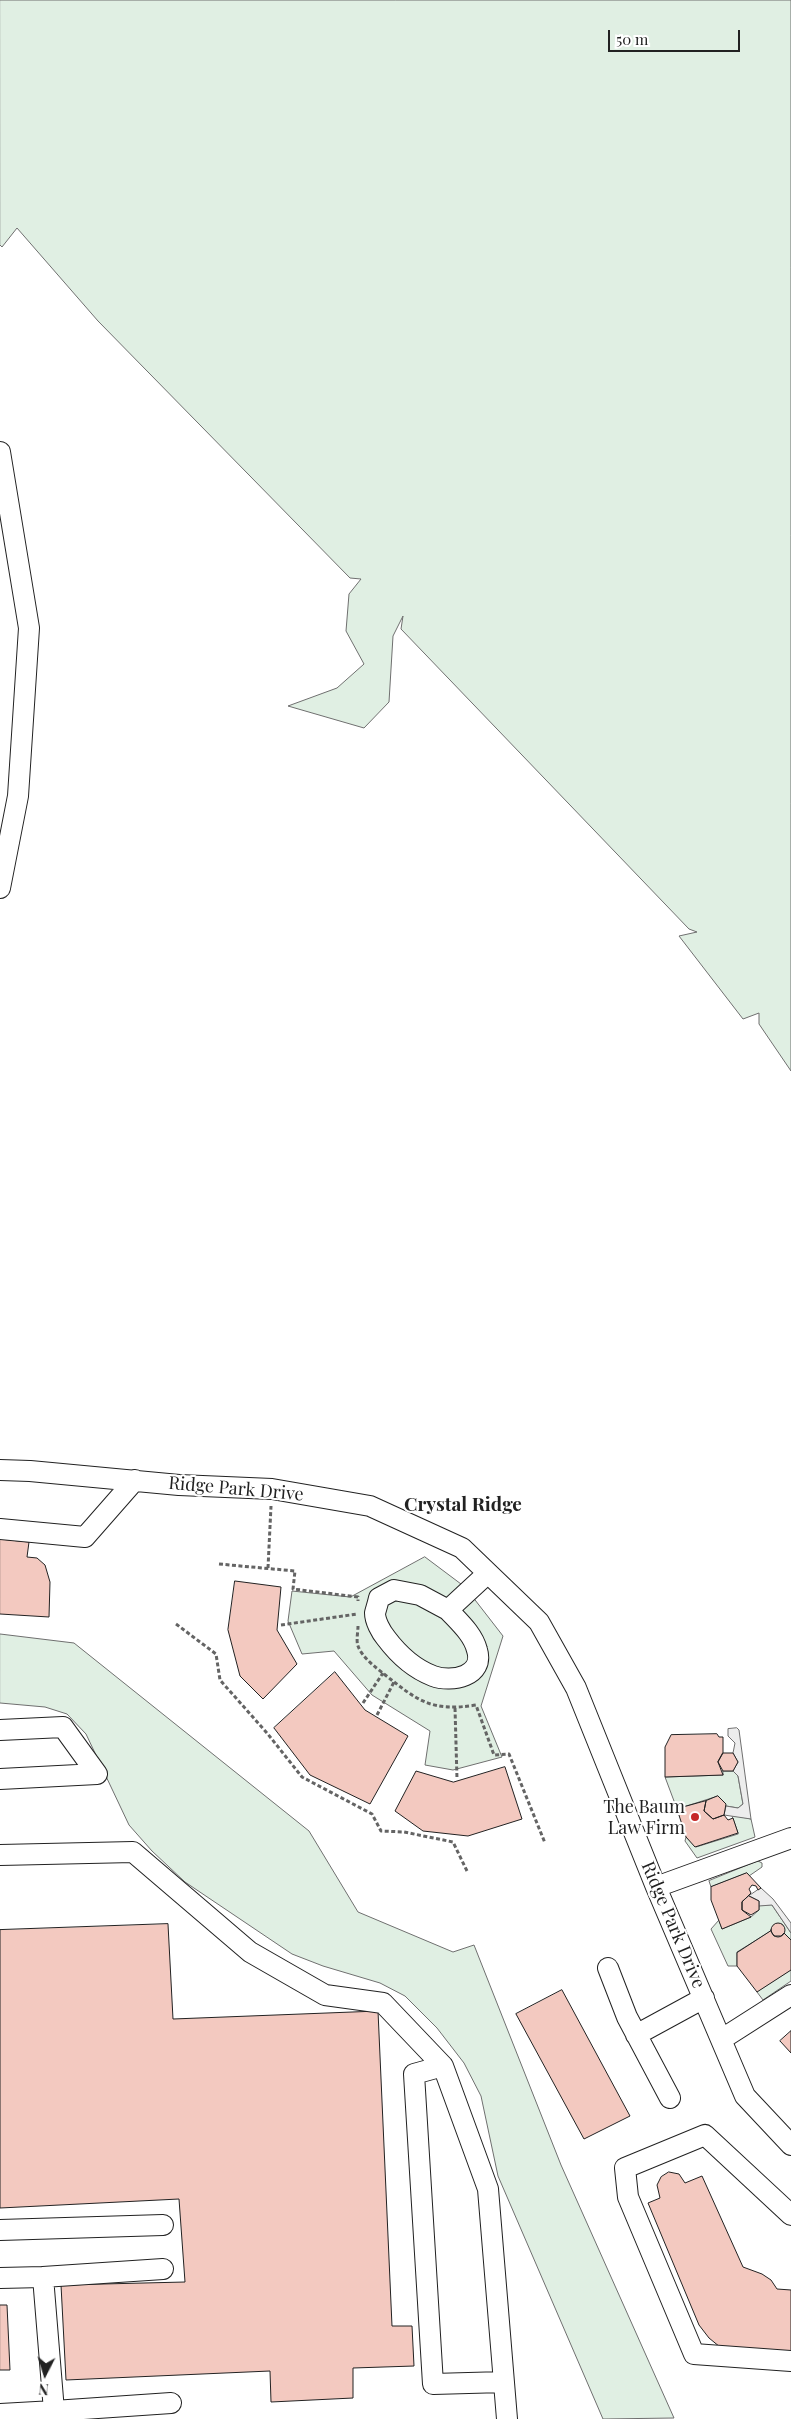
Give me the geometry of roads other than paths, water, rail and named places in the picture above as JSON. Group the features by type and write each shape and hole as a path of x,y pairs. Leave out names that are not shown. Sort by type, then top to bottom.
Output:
{"street":[{"path":"0,452 29,628 18,796 0,888"},
{"name":"Ridge Park Drive","path":"0,1470 272,1489 370,1506 462,1548 539,1622 576,1688 656,1886 745,2096 791,2145"},
{"path":"0,1529 85,1537 135,1480"},
{"path":"448,1610 488,1573"},
{"path":"394,1590 420,1595 448,1610 470,1634 478,1651 478,1664 470,1674 453,1679 433,1676 400,1657 382,1633 375,1615 379,1598 394,1590"},
{"path":"0,1730 63,1727 97,1774 0,1779"},
{"path":"656,1886 791,1838"},
{"path":"0,1855 133,1852 250,1952 325,1996 383,2004 443,2066 488,2189 507,2419"},
{"path":"608,1968 636,2034 670,2098"},
{"path":"722,2039 791,1995"},
{"path":"636,2034 704,1998"},
{"path":"443,2066 414,2074 433,2384 504,2382"},
{"path":"791,2215 705,2136 625,2168 628,2197 694,2354 791,2361"},
{"path":"0,2230 163,2225"},
{"path":"0,2278 163,2269"},
{"path":"43,2277 55,2415"},
{"path":"0,2414 55,2415 171,2403"}],"place":[{"name":"The Baum Law Firm","path":"695,1817"}],"district":[{"name":"Crystal Ridge","path":"463,1505"}]}
